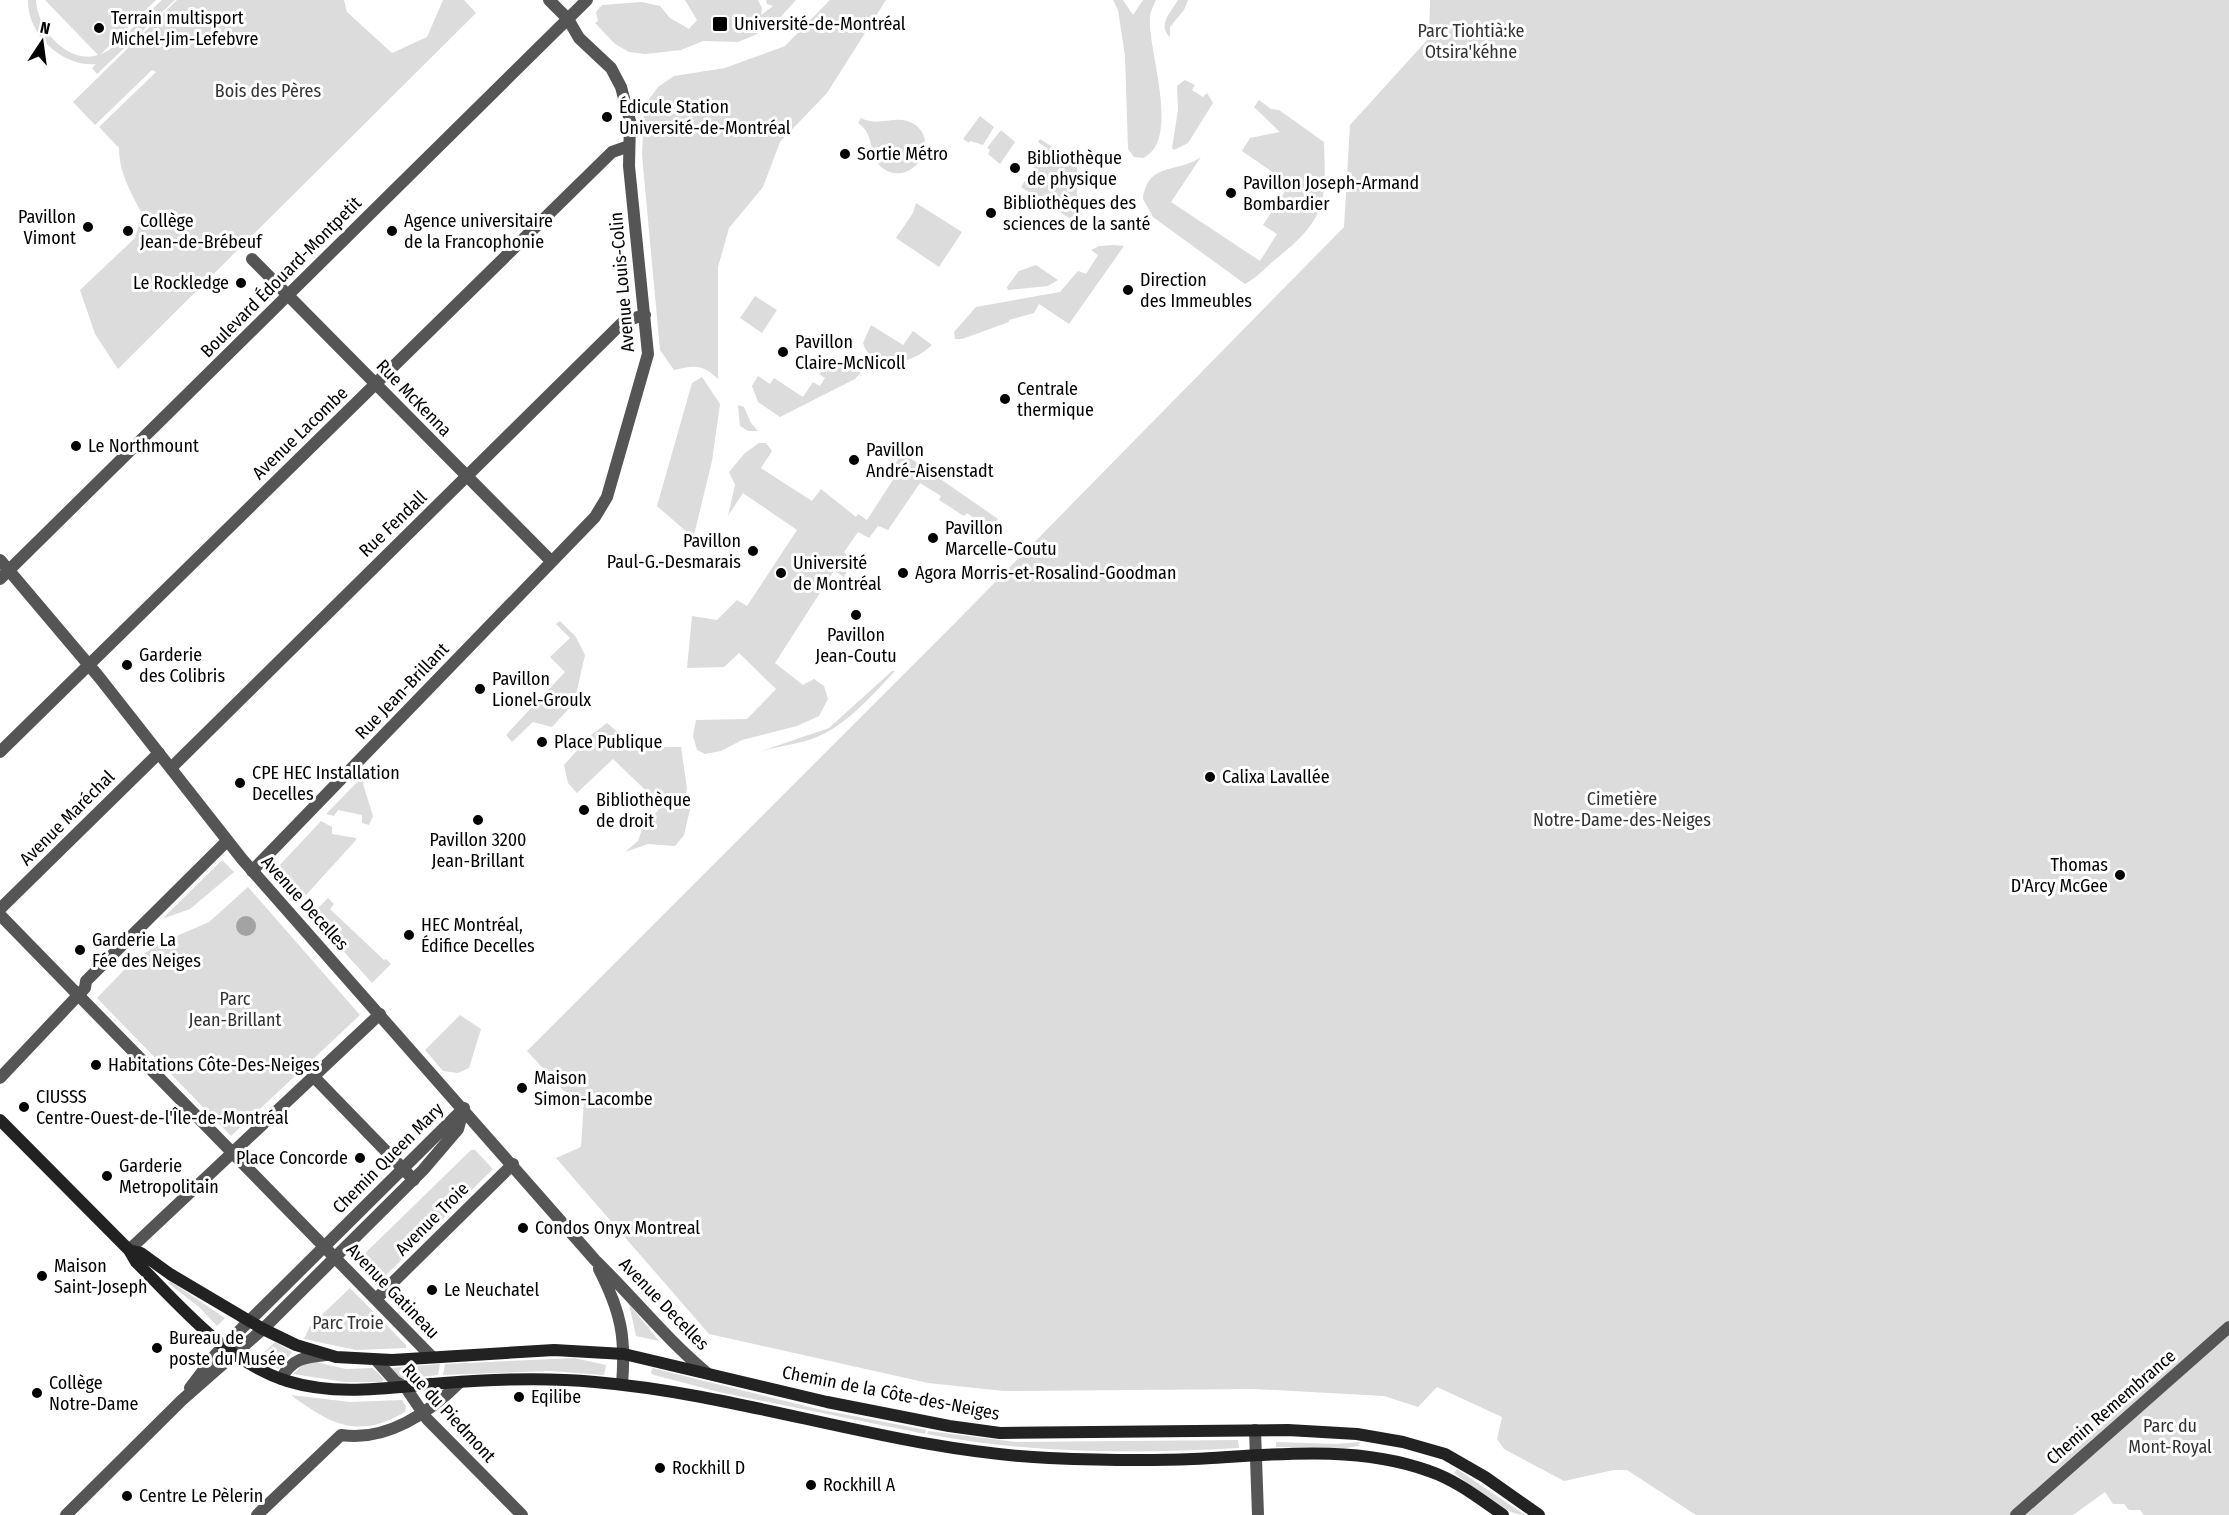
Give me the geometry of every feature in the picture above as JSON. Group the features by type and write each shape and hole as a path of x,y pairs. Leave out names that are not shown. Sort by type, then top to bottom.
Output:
{"main road":[{"name":"Chemin de la Côte-des-Neiges","path":"0,1120 129,1250 136,1262 234,1355 258,1370 307,1386 340,1390 406,1388 460,1382 553,1379 622,1384 691,1394 941,1446 1003,1455 1136,1460 1336,1455 1411,1465 1443,1477 1503,1515"},
{"name":"Chemin de la Côte-des-Neiges","path":"129,1250 141,1253 263,1329 296,1345 328,1355 376,1360 554,1350 624,1354 827,1402 990,1432 1040,1434 1255,1430 1357,1434 1428,1448 1471,1468 1539,1515"}],"street":[{"name":"Avenue Louis-Colin","path":"549,0 568,20 579,38 611,68 621,87 630,121 629,146 645,315 647,361 607,497 595,517 551,561"},
{"name":"Boulevard Édouard-Montpetit","path":"0,579 587,0"},
{"name":"Avenue Lacombe","path":"0,752 612,152 629,146"},
{"name":"Rue McKenna","path":"252,259 551,561"},
{"name":"Rue Fendall","path":"171,768 624,321 645,315"},
{"name":"Avenue Decelles","path":"0,560 89,665 252,871 464,1108 595,1260 635,1298 681,1350 707,1373"},
{"name":"Rue Jean-Brillant","path":"252,871 551,561"},
{"name":"Avenue Maréchal","path":"0,909 159,753"},
{"path":"0,1078 78,995 93,975 227,841"},
{"name":"Avenue Gatineau","path":"0,915 432,1357"},
{"path":"129,1250 380,1014"},
{"path":"313,1076 414,1180"},
{"name":"Chemin Queen Mary","path":"182,1400 224,1346 464,1108"},
{"name":"Chemin Queen Mary","path":"66,1515 182,1400 263,1329 414,1180 458,1129 464,1108"},
{"name":"Avenue Troie","path":"376,1299 513,1164"},
{"name":"Avenue Decelles","path":"595,1260 618,1310 624,1354 622,1384"},
{"name":"Chemin Remembrance","path":"2016,1515 2229,1327"},
{"name":"Chemin de la Côte-des-Neiges","path":"281,1379 287,1368 298,1359 328,1355"},
{"name":"Rue du Piedmont","path":"376,1360 395,1381 406,1388 422,1412 522,1515"},
{"path":"256,1515 340,1435 358,1436 381,1433 422,1412 460,1382"},
{"path":"1255,1430 1258,1515"}],"green space":[{"name":"Terrain multisport Michel-Jim-Lefebvre","path":"28,0 36,0 42,22 56,42 75,55 86,57 98,55 45,0 156,0 100,55 109,50 162,0 175,0 97,74 92,68 96,64 83,64 71,60 49,46 33,25"},
{"name":"Bois des Pères","path":"177,0 344,0 347,12 392,53 427,37 443,0 464,0 476,13 118,369 95,334 80,290 135,238 142,214 123,174 119,148 99,127 156,72 152,70 95,125 73,102"},
{"path":"685,0 758,0 762,8 761,15 773,6 767,4 766,0 796,0 776,22 755,35 738,42 703,41 681,50 645,54 629,52 615,44 595,23 598,21 596,12 602,5 642,2 660,6 670,18 689,29 697,20"},
{"path":"830,0 886,0 827,93 780,142 763,187 729,228 718,267 718,379 703,368 687,367 674,370 660,350 642,155 644,111 647,102 658,87 674,76 725,68 785,46"},
{"path":"1113,0 1123,0 1133,15 1143,0 1156,0 1150,15 1150,32 1162,114 1160,133 1154,148 1143,158 1134,157 1128,149 1125,56 1118,10"},
{"path":"1178,0 1188,0 1184,10 1170,27 1170,37 1166,32 1165,23"},
{"name":"Cimetière Notre-Dame-des-Neiges","path":"1430,0 2229,0 2229,1515 2144,1515 2140,1510 2129,1510 2124,1504 2113,1504 2105,1492 2073,1515 1696,1515 1627,1470 1614,1470 1564,1481 1504,1449 1497,1439 1502,1417 1437,1387 1418,1407 1384,1396 1254,1389 1004,1391 928,1383 709,1334 556,1158 581,1147 584,1100 564,1091 527,1051 955,623 1344,227 1350,125 1429,38"},
{"path":"1185,80 1195,85 1192,90 1203,97 1207,93 1213,103 1188,143 1174,150 1172,148 1178,110 1177,86"},
{"path":"1259,100 1271,109 1279,110 1324,142 1325,180 1320,208 1306,231 1245,284 1153,217 1143,199 1146,187 1157,173 1201,157 1171,202 1260,261 1277,234 1263,225 1290,184 1242,151 1250,138 1280,132 1254,107"},
{"path":"980,116 994,127 983,145 970,141 969,143 963,139"},
{"path":"861,118 874,122 901,120 914,124 922,132 925,142 920,160 913,168 904,172 894,173 884,169 875,159 867,133 858,123"},
{"path":"1001,130 1015,142 1000,164 988,154 990,150 987,148"},
{"path":"1040,139 1077,162 1077,210 1072,217 1069,218 1021,187 1046,148 1038,142"},
{"path":"916,203 962,232 939,267 896,238 913,213"},
{"path":"1099,246 1124,246 1069,324 1039,304 1034,313 1009,320 1009,322 962,339 955,339 954,332 976,307 1060,292 1078,271 1086,274 1098,255 1091,250"},
{"path":"1036,265 1058,280 1048,286 1008,290 1007,287 1019,271"},
{"path":"755,296 777,310 762,333 740,318"},
{"path":"871,325 903,345 913,331 932,345 905,361 884,362 868,353 863,343"},
{"path":"828,359 842,365 856,361 863,370 855,379 780,417 758,402 752,386 758,376 770,384 774,378 803,397 813,382 820,386 825,378 819,374"},
{"path":"702,377 720,404 712,461 694,535 688,533 657,506 692,383"},
{"path":"738,405 744,407 751,423 758,431 748,431 740,426"},
{"path":"759,443 766,443 772,451 761,468 812,501 821,489 856,517 858,514 867,520 900,469 894,465 903,453 998,519 989,529 967,513 964,516 939,500 941,496 920,483 888,530 878,526 869,538 858,532 844,552 848,557 844,563 839,562 837,565 847,572 844,577 834,571 775,663 803,685 814,679 824,686 828,699 819,716 797,726 742,740 721,751 705,754 697,750 693,736 696,720 747,719 776,689 739,653 724,667 687,668 692,616 717,620 737,600 747,606 797,530 743,493 728,516 735,485 729,472 745,453"},
{"path":"560,621 576,637 585,655 574,703 552,727 533,722 512,742 506,735 565,672 550,657 570,638 556,624"},
{"path":"892,671 895,671 860,707 830,730 804,741 755,753 829,728"},
{"path":"607,723 635,747 681,747 687,788 684,803 691,805 684,835 675,846 648,844 625,852 638,841 642,829 662,806 613,759 577,793 568,783 564,765 591,735"},
{"path":"368,771 369,775 363,784 373,816 369,825 362,823 362,815 338,810 334,816 326,814"},
{"path":"321,821 332,827 332,834 356,838 356,840 306,895 298,897 277,868"},
{"path":"222,860 234,872 190,909 162,919"},
{"name":"Parc Jean-Brillant","path":"248,887 360,1015 231,1136 97,998 128,966 156,945 209,922"},
{"path":"328,898 334,904 330,909 391,964 372,983 311,915"},
{"path":"460,1015 481,1029 469,1068 458,1073 443,1071 425,1050"},
{"path":"471,1150 475,1150 493,1169 379,1282 376,1281 356,1262"},
{"path":"170,1281 225,1318 217,1326 199,1307 168,1283"},
{"name":"Parc Troie","path":"350,1288 406,1345 406,1348 356,1350 304,1339 310,1326"},
{"path":"629,1304 659,1341 636,1336"},
{"path":"275,1342 292,1352 279,1369 257,1359"},
{"path":"574,1358 606,1365 604,1375 549,1371 443,1375 445,1364"},
{"path":"308,1360 346,1369 373,1368 384,1379 382,1382 345,1382 293,1374"},
{"path":"440,1364 438,1375 402,1379 390,1368"},
{"path":"652,1368 822,1410 926,1430 925,1434 719,1392 654,1375 651,1373"},
{"path":"291,1395 350,1402 402,1400 406,1406 405,1412 388,1420 359,1427 332,1421"},
{"path":"928,1431 1016,1442 1238,1440 1239,1448 1161,1451 1044,1449 966,1441 927,1434"},
{"path":"1276,1442 1336,1444 1360,1442 1359,1446 1346,1448 1276,1447"},
{"path":"1457,1469 1525,1515 1508,1510 1488,1498 1454,1473"}],"shaded area":[{"path":"246,916 253,919 256,926 253,933 246,936 239,933 236,926 239,919"}],"place":[{"name":"Université-de-Montréal","path":"720,24"},
{"name":"Terrain multisport Michel-Jim-Lefebvre","path":"99,28"},
{"name":"Édicule Station Université-de-Montréal","path":"607,117"},
{"name":"Sortie Métro","path":"845,154"},
{"name":"Bibliothèque de physique","path":"1015,168"},
{"name":"Pavillon Joseph-Armand Bombardier","path":"1231,193"},
{"name":"Bibliothèques des sciences de la santé","path":"991,213"},
{"name":"Pavillon Vimont","path":"88,227"},
{"name":"Collège Jean-de-Brébeuf","path":"128,231"},
{"name":"Agence universitaire de la Francophonie","path":"392,231"},
{"name":"Le Rockledge","path":"241,283"},
{"name":"Direction des Immeubles","path":"1128,290"},
{"name":"Pavillon Claire-McNicoll","path":"783,352"},
{"name":"Centrale thermique","path":"1005,399"},
{"name":"Le Northmount","path":"76,446"},
{"name":"Pavillon André-Aisenstadt","path":"854,460"},
{"name":"Pavillon Marcelle-Coutu","path":"933,538"},
{"name":"Pavillon Paul-G.-Desmarais","path":"753,551"},
{"name":"Université de Montréal","path":"781,573"},
{"name":"Agora Morris-et-Rosalind-Goodman","path":"903,573"},
{"name":"Pavillon Jean-Coutu","path":"856,615"},
{"name":"Garderie des Colibris","path":"127,665"},
{"name":"Pavillon Lionel-Groulx","path":"480,689"},
{"name":"Place Publique","path":"542,742"},
{"name":"Calixa Lavallée","path":"1210,777"},
{"name":"CPE HEC Installation Decelles","path":"240,783"},
{"name":"Bibliothèque de droit","path":"584,810"},
{"name":"Pavillon 3200 Jean-Brillant","path":"478,820"},
{"name":"Thomas D'Arcy McGee","path":"2120,875"},
{"name":"HEC Montréal, Édifice Decelles","path":"409,935"},
{"name":"Garderie La Fée des Neiges","path":"80,950"},
{"name":"Habitations Côte-Des-Neiges","path":"96,1065"},
{"name":"Maison Simon-Lacombe","path":"522,1088"},
{"name":"CIUSSS Centre-Ouest-de-l'Île-de-Montréal","path":"24,1107"},
{"name":"Place Concorde","path":"360,1158"},
{"name":"Garderie Metropolitain","path":"107,1176"},
{"name":"Condos Onyx Montreal","path":"523,1228"},
{"name":"Maison Saint-Joseph","path":"42,1276"},
{"name":"Le Neuchatel","path":"432,1290"},
{"name":"Bureau de poste du Musée","path":"157,1348"},
{"name":"Collège Notre-Dame","path":"37,1393"},
{"name":"Eqilibe","path":"519,1397"},
{"name":"Rockhill D","path":"660,1468"},
{"name":"Rockhill A","path":"811,1485"},
{"name":"Centre Le Pèlerin","path":"127,1496"}],"park label":[{"name":"Parc Tiohtià:ke Otsira'kéhne","path":"1471,42"},
{"name":"Parc du Mont-Royal","path":"2170,1436"}]}
